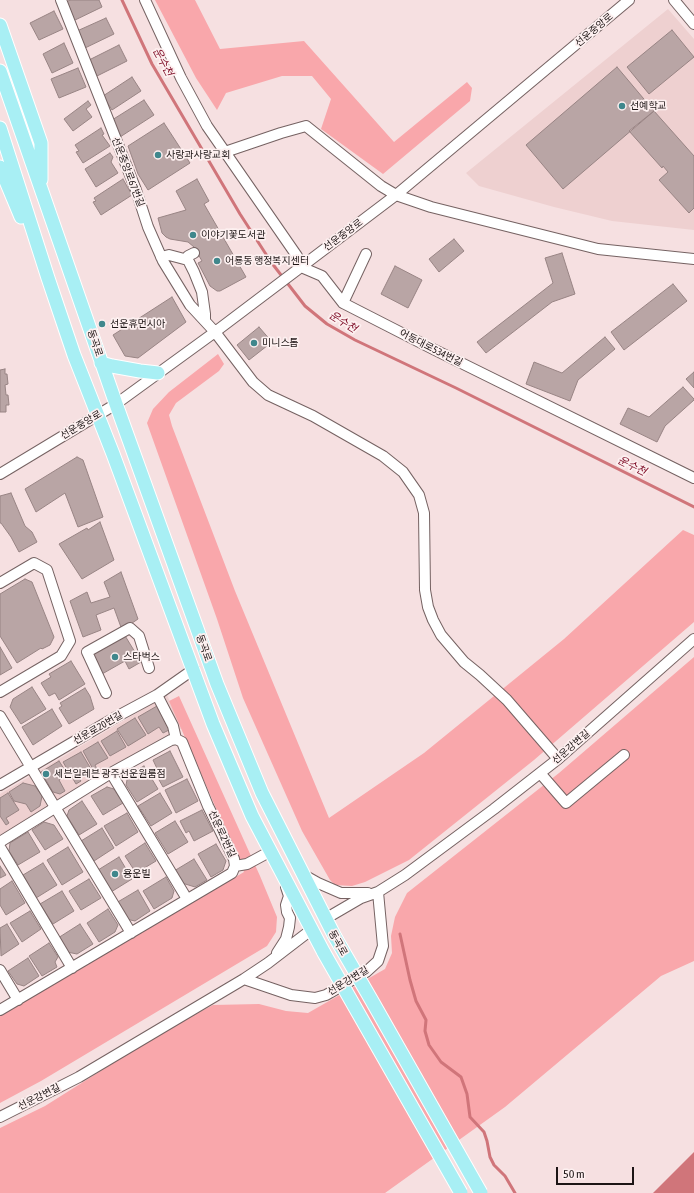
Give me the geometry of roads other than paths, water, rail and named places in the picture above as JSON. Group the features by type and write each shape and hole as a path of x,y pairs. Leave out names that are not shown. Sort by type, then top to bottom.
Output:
{"main road":[{"path":"0,25 41,144 41,188"},
{"name":"동곡로","path":"0,71 116,404 217,684 262,793 325,919 481,1193"},
{"name":"동곡로","path":"0,128 74,355 194,669 213,724 249,809 311,930 461,1193"},
{"path":"0,167 48,278"},
{"path":"102,363 158,373"}],"street":[{"name":"선운중앙로67번길","path":"61,0 136,190 148,227 161,257 190,305 215,332 253,382 268,395 313,416 378,452 394,463 403,472 418,495 424,513 425,590 428,607 441,635 464,662 507,700 558,759"},
{"path":"145,0 181,78 207,126 297,256 299,269"},
{"name":"선운중앙로","path":"0,474 116,404 299,269 396,195 629,0"},
{"path":"674,0 694,24"},
{"path":"225,152 280,133 306,126 381,186 396,195 431,207 598,249 694,259"},
{"path":"343,303 366,254"},
{"path":"161,257 169,255 191,257 194,272 202,292 205,321"},
{"name":"어등대로534번길","path":"299,269 322,276 343,303 694,478"},
{"path":"0,584 34,563 47,570 70,641 61,656 0,692"},
{"path":"106,693 87,652 130,628 139,636 149,668"},
{"name":"선운강변길","path":"0,1117 79,1077 244,979 291,995 315,998 326,995 366,972 378,961 383,946 378,892 405,875 558,759 694,640"},
{"name":"선운로20번길","path":"0,785 116,717 157,695 194,669"},
{"name":"선운로2번길","path":"0,1010 232,873 235,866 234,859 208,806 182,742 176,739 173,726 157,695"},
{"path":"0,716 131,933"},
{"path":"0,842 111,773 171,740 176,739"},
{"path":"540,773 566,803 624,755"},
{"path":"111,773 187,899"},
{"path":"0,847 72,968"},
{"path":"235,866 247,864 271,851"},
{"path":"268,963 286,939 289,927 290,918 286,905 289,896 280,868"},
{"path":"302,874 318,884 341,893 364,894 378,892"},
{"path":"325,919 361,898 378,892"},
{"path":"244,979 268,963 311,930"},
{"path":"0,970 18,1000"}],"waterway":[{"name":"운수천","path":"122,0 152,64 240,214 271,262 305,306 327,324 355,340 456,388 694,507"},
{"path":"400,934 416,1001 426,1020 425,1031 429,1045 441,1062 461,1077 467,1094 470,1117 484,1132 490,1157 494,1165 505,1176 515,1193"}],"place":[{"name":"선예학교","path":"622,106"},
{"name":"사랑과사랑교회","path":"158,155"},
{"name":"이야기꽃도서관","path":"193,235"},
{"name":"어룡동 행정복지센터","path":"217,261"},
{"name":"선운휴먼시아","path":"102,324"},
{"name":"미니스톱","path":"254,343"},
{"name":"스타벅스","path":"115,657"},
{"name":"세븐일레븐 광주선운원룸점","path":"46,774"},
{"name":"용운빌","path":"115,874"}]}
